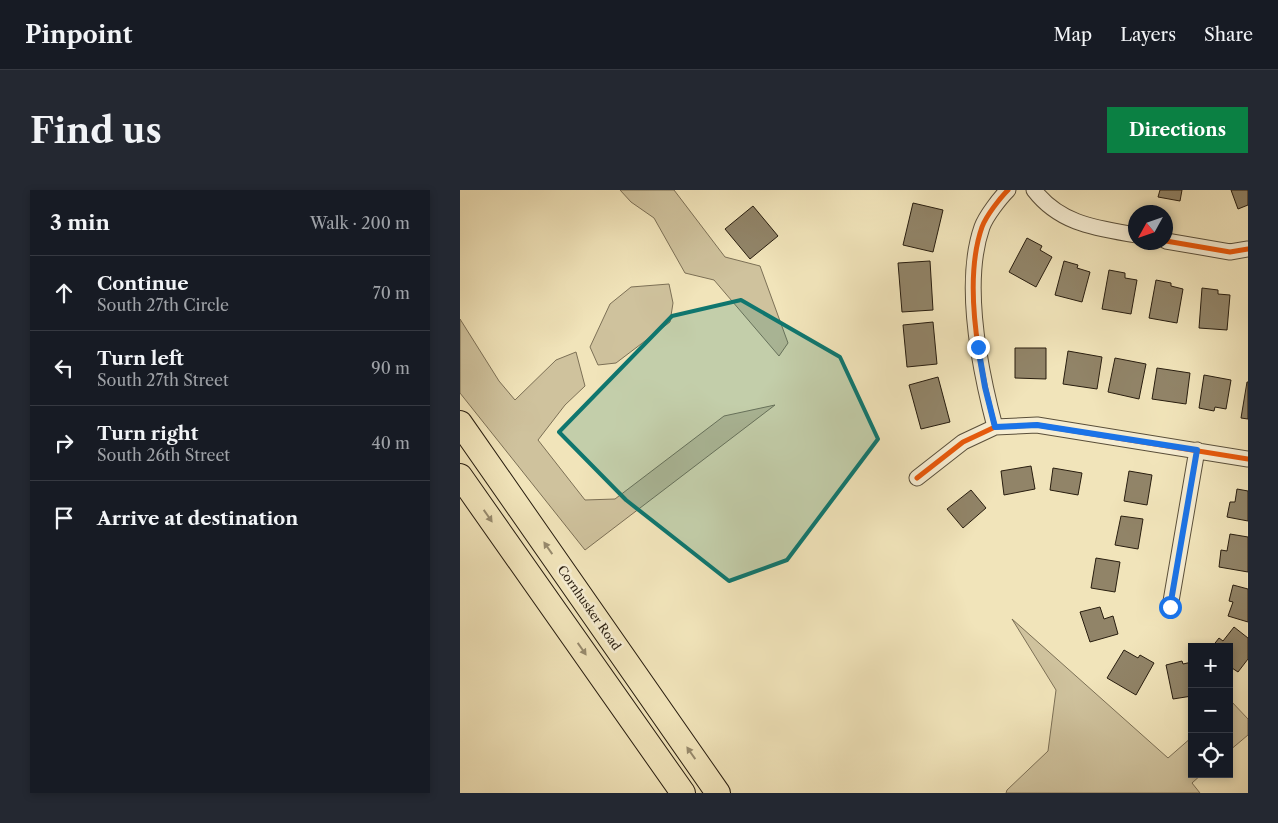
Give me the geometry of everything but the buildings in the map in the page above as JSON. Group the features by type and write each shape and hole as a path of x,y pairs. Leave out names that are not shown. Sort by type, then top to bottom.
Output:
{"main road":[{"name":"Cornhusker Road","path":"460,423 718,793"},
{"path":"460,476 683,793"}],"street":[{"path":"995,427 978,347 974,292 976,252 983,226 1008,190"},
{"path":"1034,190 1039,198 1058,213 1087,227 1128,234"},
{"path":"1173,241 1230,252 1248,249"},
{"path":"917,478 963,442 995,427 1037,425 1248,459"},
{"path":"1170,607 1197,450"}],"highlighted area":[{"path":"741,300 840,357 878,439 787,560 729,581 626,500 559,432 672,316"}],"shaded area":[{"path":"620,190 674,190 725,257 760,266 788,343 779,356 714,280 685,273 654,218 631,202"},
{"path":"669,284 673,303 670,322 616,363 598,365 590,347 610,304 631,287"},
{"path":"460,319 499,381 515,400 556,360 576,352 585,386 565,405 538,440 585,500 615,499 724,416 775,405 585,550 460,393"},
{"path":"1012,619 1168,758 1188,740 1188,778 1198,778 1192,783 1200,793 1006,793 1048,751 1056,690"},
{"path":"1233,703 1248,719 1248,735 1233,748"}],"cycle path":[{"path":"995,427 984,380 975,327 973,274 976,250 982,227 994,207 1008,190"},
{"path":"1173,242 1230,252 1248,249"},
{"path":"917,478 963,442 995,427 1037,425 1248,459"}],"route":[{"path":"978,347 995,427 1037,425 1197,450 1170,607"}]}
